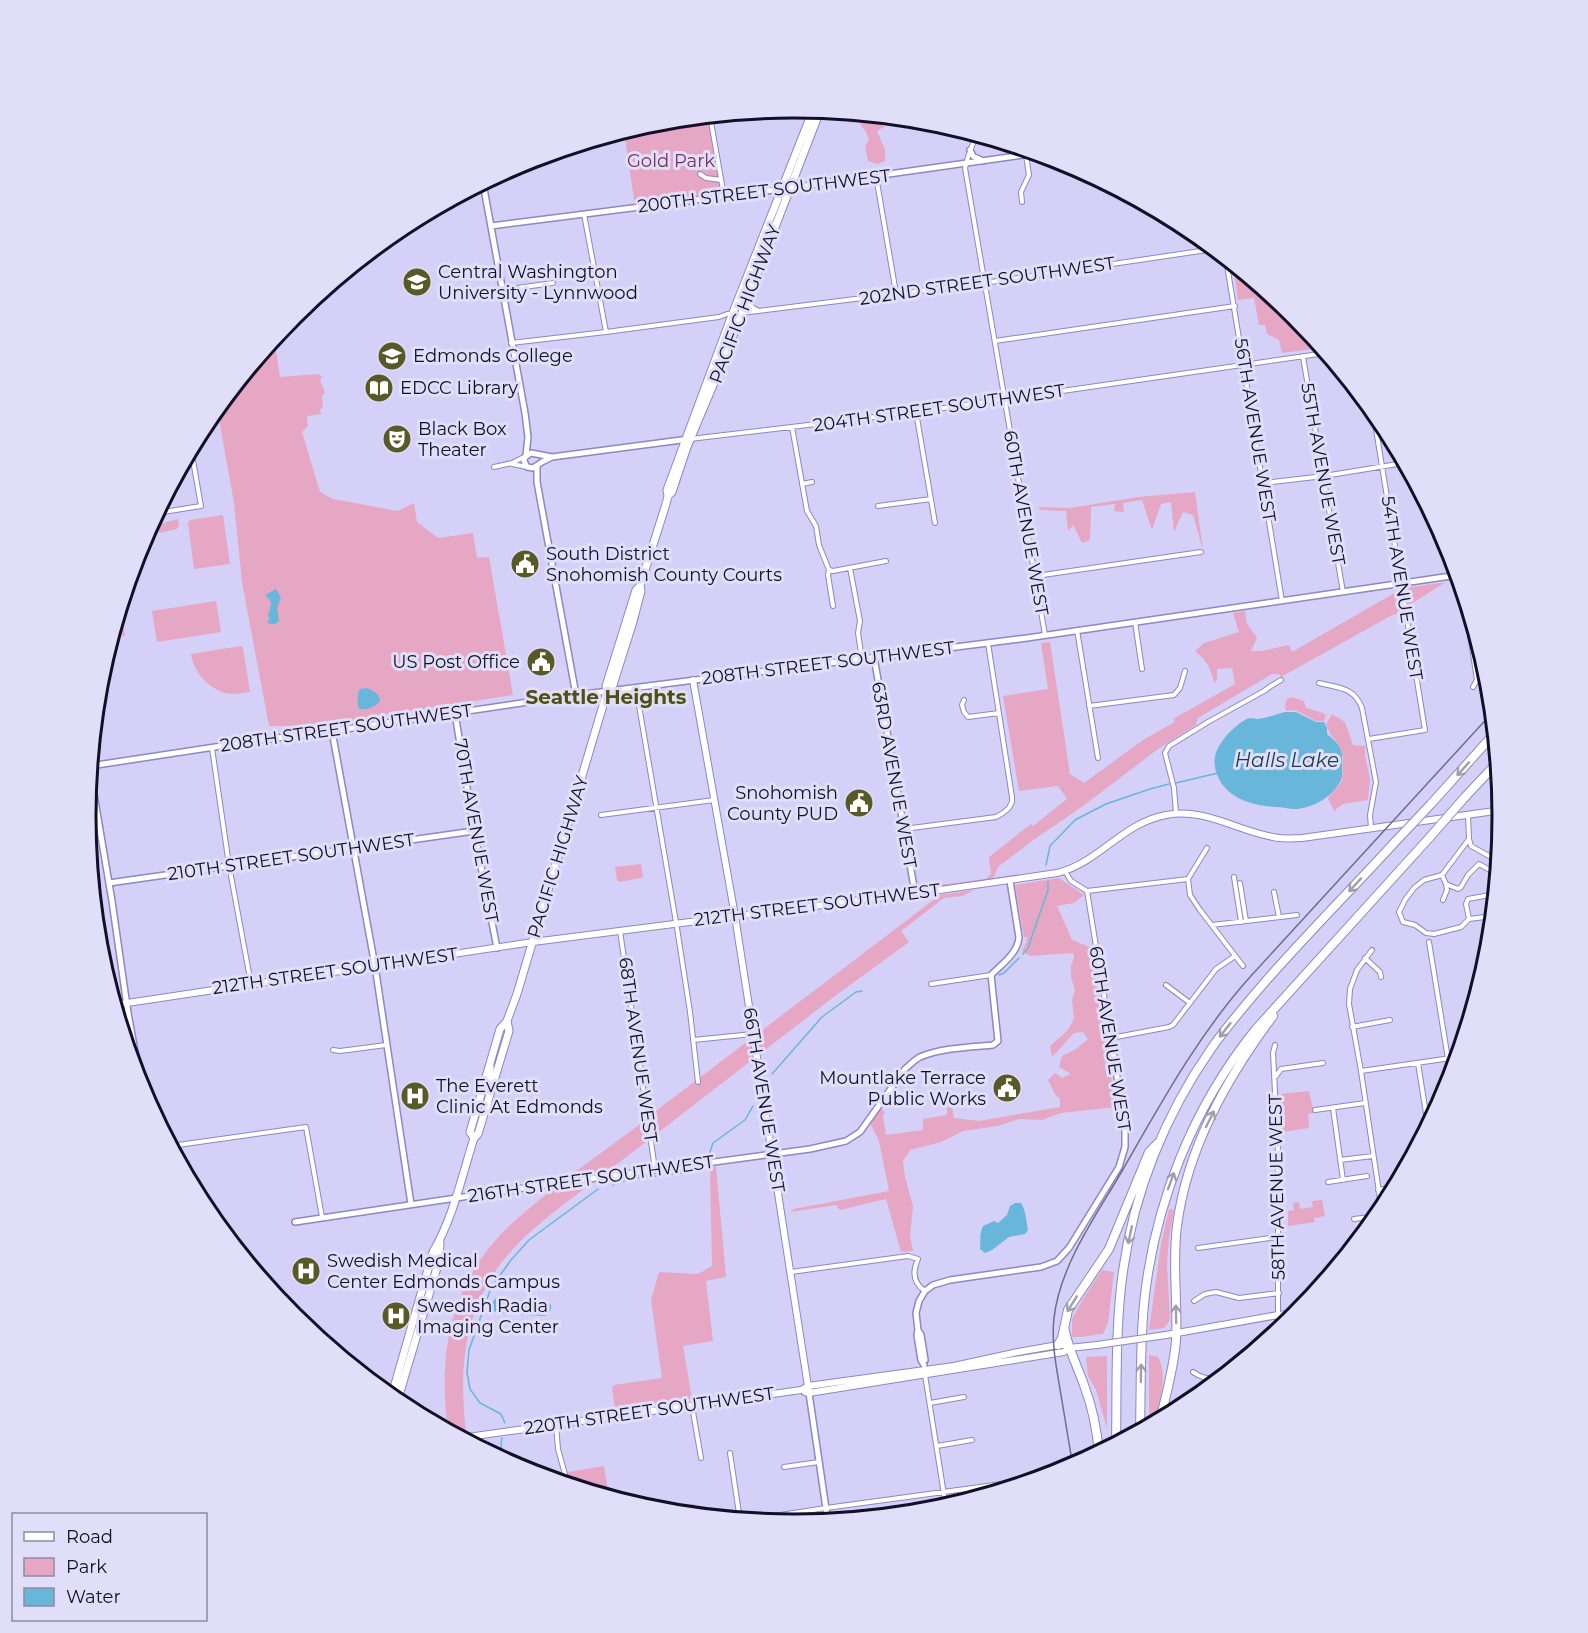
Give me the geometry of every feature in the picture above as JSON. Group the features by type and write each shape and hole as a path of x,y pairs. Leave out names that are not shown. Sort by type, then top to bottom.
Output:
{"highway":[{"path":"1116,1436 1118,1325 1123,1272 1138,1203 1160,1140 1182,1096 1227,1028 1284,961 1488,741"},
{"path":"1140,1423 1144,1303 1153,1245 1169,1186 1194,1126 1243,1045 1491,770"},
{"path":"1163,1409 1172,1373 1176,1333 1177,1226 1188,1173 1198,1143 1231,1078 1253,1043 1301,979"},
{"path":"1058,1345 1070,1306 1109,1249 1149,1152 1160,1140"},
{"path":"1064,1323 1069,1348 1091,1405 1098,1445"}],"main road":[{"name":"PACIFIC HIGHWAY","path":"687,439 697,426 747,298 810,119"},
{"name":"PACIFIC HIGHWAY","path":"607,692 606,686 641,591 639,586 668,496 672,492 687,439 732,315 817,119"},
{"name":"PACIFIC HIGHWAY","path":"474,1138 470,1132 500,1029 507,1021 517,994 607,692 613,685 633,623 634,605"},
{"name":"66TH AVENUE WEST","path":"693,680 735,916 808,1390"},
{"name":"212TH STREET SOUTHWEST","path":"122,1004 533,942 1010,881 1065,871 1096,855 1139,823 1176,813 1198,814 1280,838 1302,838 1492,811"},
{"name":"PACIFIC HIGHWAY","path":"394,1388 433,1252 440,1240 474,1138 478,1134 509,1031 507,1021"},
{"path":"490,1066 490,1083 493,1085"},
{"name":"PACIFIC HIGHWAY","path":"399,1392 439,1260 440,1240"},
{"name":"220TH STREET SOUTHWEST","path":"925,1370 1064,1352 1069,1348 1166,1335 1283,1315"},
{"name":"220TH STREET SOUTHWEST","path":"473,1436 808,1390 1058,1345 1069,1348"}],"street":[{"path":"711,123 724,196"},
{"path":"966,164 973,142"},
{"path":"970,150 974,156 984,161"},
{"name":"200TH STREET SOUTHWEST","path":"491,226 1018,156"},
{"path":"1022,202 1021,192 1029,172 1027,159"},
{"name":"60TH AVENUE WEST","path":"966,164 984,283 1045,634"},
{"path":"700,174 706,178 721,180"},
{"path":"876,176 896,293"},
{"path":"484,190 528,437 540,460 537,482 576,696"},
{"path":"584,214 606,332"},
{"name":"202ND STREET SOUTHWEST","path":"741,313 984,283 1202,251"},
{"name":"56TH AVENUE WEST","path":"1228,271 1282,601"},
{"path":"502,290 553,283"},
{"path":"747,298 753,308 759,311"},
{"path":"995,341 1235,306"},
{"path":"511,343 732,315"},
{"path":"719,316 728,328"},
{"name":"204TH STREET SOUTHWEST","path":"536,454 552,457 916,412 1318,354"},
{"name":"55TH AVENUE WEST","path":"1303,357 1342,592"},
{"path":"916,412 935,523"},
{"path":"792,427 807,510 816,526 819,545 829,570 833,606"},
{"name":"54TH AVENUE WEST","path":"1369,738 1425,730 1377,433"},
{"path":"528,437 524,464 537,482"},
{"path":"494,467 512,463 531,453 536,454"},
{"name":"204TH STREET SOUTHWEST","path":"538,465 552,457"},
{"path":"166,512 201,506 193,462"},
{"path":"512,463 528,468 538,465"},
{"path":"1264,483 1324,476 1395,464"},
{"path":"802,484 812,482"},
{"path":"878,506 931,499"},
{"path":"1035,576 1201,552"},
{"path":"829,570 886,561"},
{"path":"850,568 860,621 858,633 862,658"},
{"name":"208TH STREET SOUTHWEST","path":"98,765 576,696 988,643 1449,576"},
{"path":"1135,622 1142,669"},
{"path":"1077,630 1098,758"},
{"path":"903,829 996,817 1004,813 1012,802 988,643"},
{"name":"63RD AVENUE WEST","path":"874,657 915,893"},
{"path":"1473,687 1477,680 1474,659"},
{"path":"1089,706 1174,694 1180,688 1185,671"},
{"path":"1176,813 1174,788 1165,753 1169,746 1281,680"},
{"path":"1320,684 1349,690 1359,699 1369,738 1376,787 1370,815 1371,829"},
{"path":"636,688 677,923 698,1082"},
{"path":"964,700 962,705 968,717 999,713"},
{"name":"70TH AVENUE WEST","path":"455,713 496,948"},
{"path":"332,731 375,966 411,1204"},
{"path":"212,747 251,984"},
{"path":"601,815 715,800"},
{"path":"96,807 133,1041"},
{"path":"1468,815 1471,846 1491,857"},
{"name":"210TH STREET SOUTHWEST","path":"109,883 474,831"},
{"path":"1469,839 1442,875 1424,880 1414,888 1399,912 1403,922 1426,933 1461,927 1469,919 1485,917"},
{"path":"1207,848 1188,879 1190,895 1243,966"},
{"path":"1446,884 1458,890 1479,864 1490,870"},
{"path":"1065,871 1071,881 1087,891 1188,879"},
{"path":"1442,875 1447,890 1443,900"},
{"path":"1234,877 1244,921"},
{"path":"931,984 991,975 1014,952 1019,937 1010,881"},
{"path":"1240,883 1244,921"},
{"name":"60TH AVENUE WEST","path":"925,1292 933,1285 950,1280 1057,1261 1069,1248 1124,1156 1125,1129 1087,891"},
{"path":"1274,892 1279,917"},
{"path":"1469,919 1466,904 1468,899 1487,895"},
{"path":"1211,925 1297,915"},
{"name":"68TH AVENUE WEST","path":"620,931 655,1169"},
{"path":"1360,1071 1448,1059 1429,942"},
{"path":"1372,950 1357,970 1350,989 1349,1004 1379,1196"},
{"path":"1111,1038 1169,1027 1175,1023 1216,969 1234,956"},
{"path":"1365,958 1380,972 1381,977"},
{"name":"216TH STREET SOUTHWEST","path":"295,1222 655,1169 810,1149 846,1141 860,1132 905,1069 922,1056 946,1050 993,1045 997,1042 999,1039 991,975"},
{"path":"1166,985 1190,1003"},
{"path":"1352,1027 1390,1020"},
{"path":"693,1040 754,1034"},
{"path":"333,1050 340,1052 386,1045"},
{"name":"58TH AVENUE WEST","path":"1275,1045 1273,1053 1278,1151 1278,1319"},
{"path":"1418,1063 1426,1112"},
{"path":"1275,1077 1281,1069 1323,1064"},
{"path":"1315,1110 1365,1103"},
{"path":"1333,1108 1343,1180"},
{"path":"179,1145 306,1127 322,1217"},
{"path":"1340,1160 1373,1156"},
{"path":"1328,1182 1367,1176"},
{"path":"1378,1190 1383,1189"},
{"path":"1354,1219 1364,1218"},
{"path":"1198,1248 1278,1238"},
{"path":"790,1272 908,1256 918,1259 915,1266 915,1280 925,1292 917,1307 917,1335 925,1370 945,1498"},
{"path":"1194,1301 1205,1294 1216,1292 1239,1298 1279,1293"},
{"path":"1193,1372 1208,1378"},
{"name":"66TH AVENUE WEST","path":"808,1390 827,1513"},
{"path":"930,1402 964,1397"},
{"path":"692,1406 701,1458"},
{"path":"556,1425 558,1449 565,1475"},
{"path":"937,1446 972,1440"},
{"path":"730,1453 739,1512"},
{"path":"784,1467 819,1462"},
{"path":"787,1514 995,1485"}],"green space":[{"path":"848,121 881,124 884,127 877,131 885,150 885,161 878,164 868,161 865,146 869,140 866,132 859,122 849,123"},
{"name":"Gold Park","path":"709,123 722,194 635,206 625,139"},
{"path":"1235,276 1288,323 1312,349 1282,353 1279,340 1267,334 1265,325 1259,325 1254,298 1238,300"},
{"path":"276,349 280,377 318,374 322,377 320,381 325,392 322,397 321,414 307,416 308,426 302,432 320,492 333,499 398,511 414,503 417,522 438,538 473,533 477,558 489,557 513,695 344,721 269,726 242,582 234,503 219,421"},
{"path":"1195,492 1203,550 1193,515 1183,512 1174,532 1171,502 1161,504 1152,530 1142,500 1123,503 1124,512 1114,511 1115,504 1091,507 1090,540 1082,543 1073,525 1068,531 1066,511 1041,510 1038,507 1070,508 1138,497"},
{"path":"223,515 230,564 194,569 188,523 190,520"},
{"path":"178,519 179,525 177,529 160,533 158,531 161,524"},
{"path":"1446,582 1408,606 1406,588"},
{"path":"1398,591 1401,612 1281,677 1279,674 1272,674 1198,718 1196,725 1158,749 998,867 990,881 939,887 939,885 986,879 991,874 989,857 1067,799 1058,786 1019,791 1003,696 1048,689 1041,643 1050,642 1070,774 1084,783 1143,740 1175,722 1173,719 1235,684 1232,668 1217,669 1217,679 1214,683 1208,665 1195,651 1204,643 1239,632 1233,613 1245,611 1247,624 1257,638 1251,651 1289,645 1292,652"},
{"path":"216,601 221,632 157,642 152,611"},
{"path":"123,625 125,636 120,637"},
{"path":"241,646 250,692 231,694 219,691 202,678 192,660 191,654"},
{"path":"1292,697 1304,701 1306,708 1326,715 1324,721 1316,721 1295,710 1286,711 1287,699"},
{"path":"1332,714 1345,722 1353,745 1365,746 1370,780 1368,800 1343,804 1334,811 1328,798 1342,781 1343,759 1341,750 1326,724"},
{"path":"641,864 643,877 619,882 617,880 615,867"},
{"path":"1059,878 1084,895 1074,903 1057,906 1072,940 1090,947 1116,1107 1061,1113 1042,1120 1019,1119 998,1126 963,1131 941,1142 910,1150 903,1161 913,1206 910,1236 913,1251 901,1252 886,1199 840,1210 836,1205 790,1212 794,1209 889,1191 879,1141 870,1123 881,1109 885,1112 883,1116 886,1135 923,1130 923,1119 947,1115 947,1107 952,1108 954,1118 979,1121 1060,1107 1060,1098 1056,1096 1048,1080 1055,1073 1062,1078 1071,1074 1059,1067 1062,1056 1076,1049 1088,1039 1083,1032 1074,1033 1052,1057 1050,1046 1067,1031 1074,1019 1072,1000 1075,990 1071,977 1071,966 1074,957 1073,953 1030,956 1022,951 1027,937 1024,937 1015,885"},
{"path":"974,890 963,896 944,898 901,931 909,942 655,1135 652,1114 940,895"},
{"path":"1309,1091 1314,1113 1308,1114 1309,1128 1282,1132 1281,1094"},
{"path":"643,1122 646,1142 609,1170 571,1175"},
{"path":"716,1166 726,1277 706,1281 713,1341 683,1346 692,1399 615,1409 612,1388 614,1385 662,1378 651,1300 659,1272 698,1274 712,1266 710,1168"},
{"path":"592,1183 530,1232 492,1276 480,1300 471,1324 463,1376 466,1433 447,1422 445,1400 448,1341 454,1314 464,1288 478,1263 496,1240 519,1217 551,1191"},
{"path":"1322,1200 1325,1216 1314,1218 1315,1222 1288,1226 1288,1211 1294,1210 1293,1203 1299,1202 1300,1209 1313,1207 1312,1201"},
{"path":"1169,1209 1174,1210 1167,1265 1170,1320 1164,1328 1149,1330 1161,1244"},
{"path":"1102,1270 1114,1272 1108,1323 1103,1334 1072,1337 1072,1319"},
{"path":"1149,1355 1158,1357 1163,1381 1157,1412 1149,1417"},
{"path":"1107,1356 1107,1428 1096,1390 1088,1376 1086,1357"},
{"path":"604,1466 608,1489 569,1477 568,1472"}],"water":[{"path":"276,589 281,597 277,608 279,621 270,624 267,622 270,618 268,616 271,604 265,595"},
{"path":"366,688 375,692 380,701 371,708 359,709 359,691"},
{"name":"Halls Lake","path":"1285,712 1296,712 1316,722 1324,722 1327,734 1340,747 1342,755 1341,779 1332,793 1311,806 1300,809 1268,806 1242,800 1222,785 1215,767 1217,750 1236,726 1248,719 1258,719"},
{"path":"1021,1203 1023,1206 1028,1230 1025,1234 1009,1237 985,1253 980,1249 983,1226 994,1221 998,1223 1007,1215 1010,1206"},
{"path":"501,1297 507,1300 547,1302 551,1305 551,1309 545,1316 498,1313 492,1310 491,1304 495,1299"}],"waterway":[{"path":"1176,783 1218,773"},
{"path":"1046,865 1050,846 1075,820 1106,804 1169,784"},
{"path":"1023,954 1028,948 1048,890 1048,882"},
{"path":"999,975 1019,958"},
{"path":"772,1074 822,1017 856,992 862,991"},
{"path":"709,1155 713,1143 745,1120 753,1106"},
{"path":"613,1185 629,1179 693,1172"},
{"path":"505,1423 501,1414 480,1403 470,1389 467,1372 469,1350 491,1288 529,1240 598,1189"},
{"path":"502,1438 502,1450"}],"tram line":[{"path":"1071,1457 1056,1367 1053,1328 1058,1298 1080,1242 1181,1070 1231,999 1485,720"}],"place":[{"name":"Central Washington University - Lynnwood","path":"417,282"},
{"name":"Edmonds College","path":"392,356"},
{"name":"EDCC Library","path":"379,388"},
{"name":"Black Box Theater","path":"397,439"},
{"name":"South District Snohomish County Courts","path":"525,564"},
{"name":"US Post Office","path":"541,662"},
{"name":"Snohomish County PUD","path":"859,803"},
{"name":"Mountlake Terrace Public Works","path":"1007,1088"},
{"name":"The Everett Clinic At Edmonds","path":"415,1096"},
{"name":"Swedish Medical Center Edmonds Campus","path":"306,1271"},
{"name":"Swedish Radia Imaging Center","path":"396,1316"}],"district":[{"name":"Seattle Heights","path":"606,697"}]}
